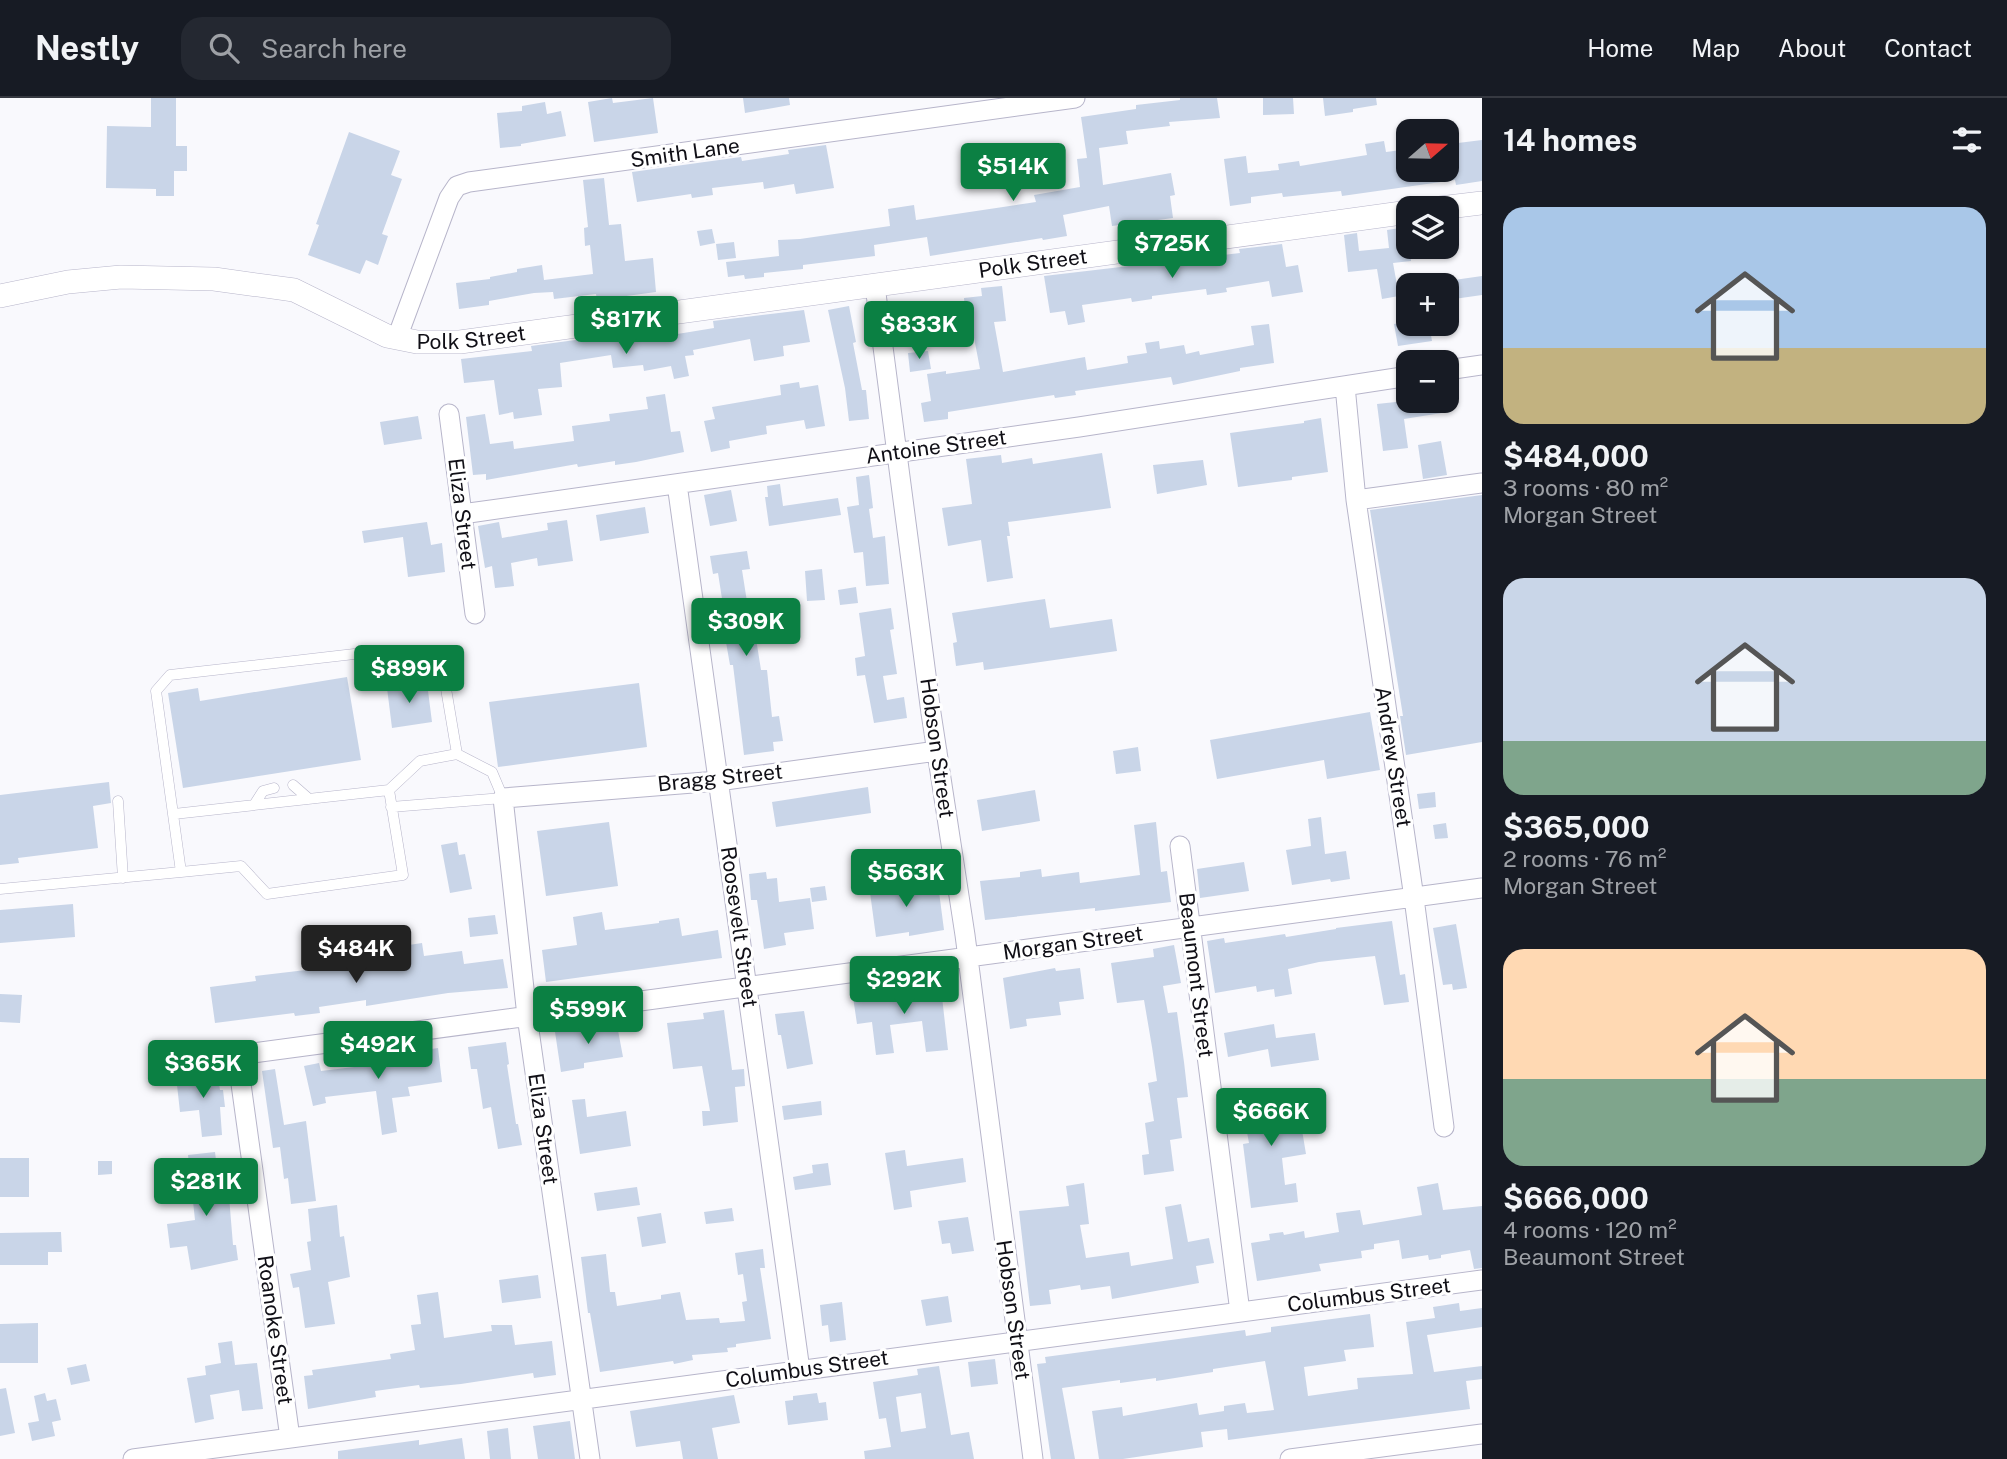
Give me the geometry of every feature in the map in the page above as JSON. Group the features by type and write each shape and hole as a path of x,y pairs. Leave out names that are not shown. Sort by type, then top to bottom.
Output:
{"street":[{"name":"Smith Lane","path":"397,338 449,198 457,186 1075,98"},
{"path":"1459,205 1482,202"},
{"name":"Polk Street","path":"0,296 68,282 121,277 214,279 293,289 387,336 416,342 460,342 1396,214"},
{"name":"Hobson Street","path":"875,286 937,751 968,958 1033,1459"},
{"path":"1459,368 1482,365"},
{"name":"Antoine Street","path":"462,514 897,453 1396,378"},
{"name":"Andrew Street","path":"1345,386 1356,500 1414,898 1444,1127"},
{"name":"Eliza Street","path":"449,414 475,614"},
{"path":"1356,500 1482,483"},
{"name":"Roosevelt Street","path":"677,484 800,1370"},
{"name":"Bragg Street","path":"503,798 718,781 937,751"},
{"name":"Eliza Street","path":"503,798 527,1016 590,1459"},
{"name":"Beaumont Street","path":"1180,846 1240,1311"},
{"name":"Morgan Street","path":"164,1065 1482,888"},
{"name":"Roanoke Street","path":"237,1055 290,1438"},
{"name":"Columbus Street","path":"133,1459 1482,1280"},
{"path":"1290,1459 1482,1434"}],"lane":[{"path":"181,872 156,691 170,675 363,653"},
{"path":"395,665 441,659 457,754"},
{"path":"174,814 389,790 420,761 457,754 492,772 503,798 391,807"},
{"path":"293,785 309,799"},
{"path":"254,805 263,791 274,788"},
{"path":"0,890 241,866 267,894 403,875 389,790"},
{"path":"118,801 123,878"}],"building":[{"path":"151,98 176,98 176,146 187,146 187,171 174,171 174,196 156,196 156,189 106,188 107,126 151,127"},
{"path":"612,98 613,103 653,98 658,133 594,142 588,102"},
{"path":"743,98 789,98 790,105 745,113"},
{"path":"1180,98 1217,98 1220,118 1169,122 1170,126 1126,131 1128,144 1099,148 1103,185 1171,173 1175,195 1170,196 1173,218 1112,226 1109,206 1063,215 1067,236 930,256 927,237 874,245 875,256 803,265 803,269 764,273 764,277 728,277 726,262 779,256 778,240 890,226 888,209 914,205 916,220 1036,202 1034,195 1080,187 1077,159 1087,158 1081,117 1136,109 1136,105"},
{"path":"1263,98 1293,98 1294,114 1263,115"},
{"path":"1323,98 1376,98 1377,105 1325,116"},
{"path":"545,102 547,114 561,111 566,136 500,148 497,113 522,111 522,106"},
{"path":"349,132 400,151 391,175 402,179 382,234 388,236 378,265 366,260 360,274 308,255 319,225 316,224"},
{"path":"1482,140 1482,181 1456,185 1455,182 1460,182 1460,143"},
{"path":"1384,141 1386,152 1396,151 1396,182 1441,182 1342,196 1341,191 1283,197 1282,193 1251,197 1251,203 1230,206 1224,159 1246,156 1248,173 1279,170 1278,164 1299,161 1300,166 1367,155 1365,144"},
{"path":"826,145 834,188 796,194 794,184 764,189 763,182 712,188 713,195 692,198 691,194 637,202 632,172 741,157 742,161 789,154 788,150"},
{"path":"604,178 609,225 621,224 625,261 653,258 656,292 597,300 596,294 554,299 553,292 534,293 489,301 489,305 459,309 456,283 490,279 517,272 517,269 542,265 544,280 593,274 590,245 585,246 584,228 588,227 583,180"},
{"path":"712,229 715,243 700,246 697,231"},
{"path":"1396,229 1396,259 1411,261 1393,263 1396,297 1382,299 1377,269 1348,272 1344,235 1357,233 1359,251 1389,248 1387,230"},
{"path":"734,242 736,258 718,260 716,244"},
{"path":"1282,244 1286,267 1298,265 1303,292 1272,297 1269,281 1226,288 1227,292 1207,295 1206,289 1152,296 1152,299 1132,302 1131,298 1082,305 1085,322 1068,325 1065,311 1050,313 1044,276 1240,253 1239,249"},
{"path":"1482,276 1482,295 1459,298 1459,279"},
{"path":"1002,286 1006,321 994,322 1003,372 1085,357 1087,370 1128,363 1127,356 1147,353 1145,343 1159,341 1160,349 1184,345 1186,354 1199,351 1200,355 1254,345 1251,326 1269,324 1274,363 1240,368 1240,371 1173,385 1171,377 1075,391 1076,395 1055,398 1054,395 948,412 948,419 924,422 921,403 931,401 927,374 980,369 971,322 966,322 964,298 982,296 981,288"},
{"path":"849,306 856,342 853,343 862,390 866,390 869,419 849,421 845,388 828,310"},
{"path":"804,310 810,342 783,346 784,356 754,361 750,339 693,350 694,355 685,356 689,376 674,379 671,366 644,371 643,365 613,368 611,355 560,363 562,387 538,389 542,415 514,419 513,412 499,415 494,380 464,383 461,359 532,351 531,346 657,329 659,337 714,328 713,321"},
{"path":"1396,336 1431,336 1432,341 1398,346"},
{"path":"928,351 931,369 910,372 908,353"},
{"path":"799,382 800,388 818,385 825,426 806,429 804,420 766,426 767,434 729,441 730,448 711,452 704,421 715,419 712,407 781,395 780,385"},
{"path":"665,394 671,432 680,431 684,452 615,465 615,461 578,467 577,464 486,480 486,474 473,475 466,417 485,414 490,444 513,441 514,449 574,441 572,426 610,421 609,414 648,409 646,397"},
{"path":"1396,402 1396,413 1442,413 1404,419 1408,448 1383,451 1377,404"},
{"path":"418,416 422,439 384,445 380,422"},
{"path":"1321,418 1328,472 1238,487 1230,433 1304,423"},
{"path":"1441,441 1447,475 1423,479 1418,445"},
{"path":"1102,453 1111,508 1008,522 1010,536 1007,536 1013,578 987,582 981,540 948,546 942,508 972,504 966,459 1001,455 1002,463 1032,458 1033,464"},
{"path":"1203,460 1207,485 1157,494 1153,465"},
{"path":"869,475 873,508 869,509 873,538 885,536 889,584 866,586 863,552 854,553 847,507 859,505 856,477"},
{"path":"780,484 783,506 838,498 841,515 769,526 765,497 768,497 767,486"},
{"path":"731,490 737,521 710,526 704,495"},
{"path":"1482,495 1482,742 1406,755 1400,716 1403,716 1370,510"},
{"path":"645,507 649,533 600,541 596,515"},
{"path":"567,520 573,561 538,566 537,558 511,563 514,586 495,588 492,566 485,568 478,526 499,522 502,538 548,530 547,523"},
{"path":"427,522 431,545 442,543 445,572 408,577 403,537 364,543 362,531"},
{"path":"747,551 750,569 742,570 751,627 754,626 761,670 767,670 772,717 779,716 783,741 773,742 774,751 744,755 733,665 730,665 724,631 727,631 718,573 713,574 710,556"},
{"path":"822,569 825,600 807,601 805,571"},
{"path":"856,587 858,603 840,605 838,590"},
{"path":"1045,599 1050,628 1112,619 1117,651 984,670 983,662 956,666 953,643 957,642 952,613"},
{"path":"891,608 894,629 890,630 897,674 883,676 887,700 904,697 907,718 874,723 865,675 857,676 855,658 865,656 859,613"},
{"path":"347,677 361,760 183,788 168,693 198,688 200,701"},
{"path":"427,683 432,722 392,728 387,688"},
{"path":"639,683 647,747 498,767 489,702"},
{"path":"1370,712 1380,770 1327,779 1324,760 1217,779 1210,740"},
{"path":"1138,747 1141,771 1116,774 1113,751"},
{"path":"109,782 111,803 93,806 98,848 18,858 19,863 0,865 0,795"},
{"path":"868,787 871,813 776,827 772,802"},
{"path":"1035,790 1040,821 982,831 977,800"},
{"path":"1435,792 1436,807 1419,809 1417,794"},
{"path":"1321,817 1325,854 1346,851 1350,879 1292,885 1286,850 1311,846 1308,819"},
{"path":"609,822 618,886 546,896 537,831"},
{"path":"1156,822 1161,872 1167,871 1171,902 985,920 980,881 1020,877 1020,872 1041,869 1042,877 1079,872 1080,883 1140,875 1134,825"},
{"path":"1446,823 1448,838 1435,839 1433,825"},
{"path":"457,842 459,855 465,854 472,889 450,893 441,845"},
{"path":"1244,862 1249,891 1200,898 1197,869"},
{"path":"766,872 767,879 777,878 779,902 810,898 814,929 784,933 786,945 764,949 757,900 751,900 749,874"},
{"path":"892,882 893,887 938,884 944,930 909,936 909,932 876,937 869,885"},
{"path":"825,886 827,900 812,902 810,888"},
{"path":"73,904 75,937 0,943 0,910"},
{"path":"602,912 605,930 679,918 682,936 718,930 722,958 546,982 542,950 577,945 573,917"},
{"path":"495,915 498,934 470,937 468,918"},
{"path":"1392,921 1400,975 1405,974 1409,1002 1384,1005 1375,956 1319,962 1288,969 1292,994 1275,997 1274,989 1257,992 1256,986 1215,993 1207,941 1224,938 1225,943 1285,934 1286,937"},
{"path":"1456,924 1467,988 1453,990 1452,984 1443,985 1433,928"},
{"path":"422,943 424,956 462,951 464,964 503,959 508,988 448,993 366,1006 366,1000 319,1007 320,1013 295,1016 294,1013 215,1023 210,987 256,981 255,976 323,968 323,963 337,961 338,970 404,962 402,946"},
{"path":"1174,945 1181,983 1163,986 1168,1013 1177,1012 1188,1097 1177,1098 1182,1138 1170,1140 1174,1171 1144,1175 1142,1155 1149,1154 1145,1123 1154,1121 1148,1083 1157,1081 1152,1047 1144,1000 1117,1003 1111,963 1154,957 1153,949"},
{"path":"1055,968 1056,971 1080,968 1084,999 1059,1002 1061,1015 1026,1019 1027,1026 1010,1029 1003,978"},
{"path":"906,985 907,992 941,988 948,1050 926,1052 922,1021 890,1025 894,1053 876,1055 872,1022 857,1024 853,997 885,993 884,988"},
{"path":"0,994 22,995 20,1023 0,1022"},
{"path":"724,1010 732,1070 744,1069 745,1086 735,1087 738,1122 703,1126 702,1111 710,1111 702,1066 673,1069 667,1023 704,1019 703,1013"},
{"path":"804,1011 813,1064 787,1069 775,1014"},
{"path":"1274,1024 1276,1038 1315,1033 1319,1060 1271,1067 1268,1049 1228,1057 1224,1033"},
{"path":"617,1025 623,1057 584,1063 584,1068 561,1072 555,1032"},
{"path":"506,1042 516,1124 522,1145 498,1149 491,1107 483,1109 477,1069 471,1069 468,1047"},
{"path":"438,1048 442,1082 408,1087 410,1096 392,1098 397,1132 382,1135 376,1091 325,1097 326,1103 313,1106 304,1066 319,1063 321,1071 379,1064 379,1057"},
{"path":"275,1069 284,1125 306,1121 316,1201 291,1204 288,1178 284,1179 280,1147 273,1148 262,1071"},
{"path":"217,1070 225,1107 220,1107 222,1135 202,1137 199,1110 180,1112 176,1076"},
{"path":"1278,1093 1280,1102 1290,1099 1292,1109 1300,1108 1303,1123 1306,1154 1282,1158 1285,1185 1296,1183 1298,1202 1251,1208 1243,1144 1249,1143 1241,1100"},
{"path":"585,1099 587,1117 626,1111 631,1146 580,1154 572,1100"},
{"path":"821,1101 822,1115 784,1120 782,1106"},
{"path":"905,1150 907,1166 963,1158 966,1182 910,1191 912,1207 894,1210 885,1153"},
{"path":"215,1152 219,1185 228,1184 233,1245 236,1245 238,1260 191,1270 187,1246 170,1248 167,1224 195,1220 188,1155"},
{"path":"0,1158 29,1158 29,1197 0,1197"},
{"path":"98,1161 112,1161 112,1174 98,1175"},
{"path":"828,1163 831,1185 795,1190 793,1177 813,1173 812,1165"},
{"path":"1084,1183 1089,1224 1080,1225 1086,1258 1129,1252 1131,1266 1173,1259 1165,1207 1181,1204 1188,1242 1209,1238 1214,1263 1196,1266 1199,1283 1112,1299 1110,1286 1081,1290 1080,1285 1049,1290 1051,1304 1030,1306 1019,1211 1069,1206 1066,1186"},
{"path":"1438,1183 1443,1210 1482,1206 1482,1268 1474,1269 1470,1250 1429,1260 1428,1255 1402,1259 1399,1240 1374,1244 1374,1249 1361,1251 1362,1258 1319,1264 1321,1271 1257,1281 1251,1243 1270,1240 1269,1234 1283,1232 1284,1235 1304,1231 1305,1238 1339,1232 1336,1213 1360,1210 1363,1225 1422,1215 1417,1187"},
{"path":"637,1187 640,1205 597,1211 594,1193"},
{"path":"337,1205 340,1237 344,1236 350,1277 328,1282 335,1324 305,1328 299,1287 293,1288 290,1274 311,1270 307,1242 311,1241 308,1209"},
{"path":"732,1208 734,1221 706,1224 704,1212"},
{"path":"661,1213 666,1243 642,1247 637,1217"},
{"path":"968,1217 974,1251 952,1254 950,1243 942,1244 938,1221"},
{"path":"61,1232 62,1252 48,1252 48,1265 0,1265 0,1233"},
{"path":"763,1249 765,1268 760,1268 771,1339 736,1344 736,1347 727,1348 728,1352 692,1355 693,1360 674,1364 673,1361 600,1372 588,1313 581,1257 606,1254 610,1292 615,1292 617,1306 661,1299 661,1295 680,1292 686,1320 719,1318 720,1323 745,1321 742,1302 747,1301 743,1274 738,1275 735,1253"},
{"path":"538,1275 541,1298 502,1303 499,1280"},
{"path":"438,1292 444,1338 492,1331 491,1325 512,1325 515,1345 552,1341 556,1375 534,1378 533,1373 461,1384 420,1388 419,1385 375,1391 376,1397 308,1409 304,1376 313,1375 312,1370 391,1359 390,1354 415,1350 411,1325 421,1324 417,1295"},
{"path":"948,1296 952,1322 926,1326 921,1300"},
{"path":"842,1302 846,1340 830,1342 828,1325 822,1326 820,1305"},
{"path":"1459,1303 1460,1311 1482,1308 1482,1327 1427,1335 1434,1372 1482,1366 1482,1379 1466,1381 1470,1409 1228,1440 1227,1429 1201,1432 1203,1447 1123,1459 1099,1459 1092,1411 1122,1407 1123,1416 1197,1403 1199,1415 1224,1411 1224,1406 1245,1403 1247,1413 1274,1410 1265,1361 1156,1381 1156,1378 1120,1383 1120,1380 1062,1388 1075,1459 1051,1459 1037,1364 1046,1363 1045,1357 1245,1330 1246,1336 1271,1332 1271,1327 1370,1314 1374,1347 1344,1350 1346,1361 1304,1367 1308,1396 1358,1389 1357,1378 1413,1374 1406,1322 1435,1318 1433,1307"},
{"path":"38,1323 38,1363 0,1363 0,1324"},
{"path":"232,1341 235,1365 257,1363 263,1409 242,1411 239,1390 210,1395 214,1419 195,1423 187,1378 206,1375 205,1366 221,1363 218,1343"},
{"path":"995,1359 998,1384 971,1387 968,1362"},
{"path":"86,1364 90,1381 71,1385 67,1368"},
{"path":"939,1366 951,1435 969,1432 974,1459 865,1459 864,1451 891,1447 886,1418 879,1419 873,1382 918,1375 917,1369","holes":["921,1393 926,1428 901,1432 896,1397"]},
{"path":"6,1388 15,1433 0,1436 0,1389"},
{"path":"45,1393 47,1401 56,1399 61,1420 52,1422 55,1436 32,1441 28,1423 39,1421 34,1396"},
{"path":"817,1393 819,1403 826,1402 828,1420 788,1425 785,1401 793,1400 793,1396"},
{"path":"734,1395 740,1423 712,1428 718,1459 683,1459 680,1441 636,1447 630,1411"},
{"path":"570,1421 575,1459 538,1459 533,1426"},
{"path":"508,1428 511,1459 490,1459 487,1431"},
{"path":"462,1438 465,1459 338,1459 338,1451 419,1440 419,1445"}]}
